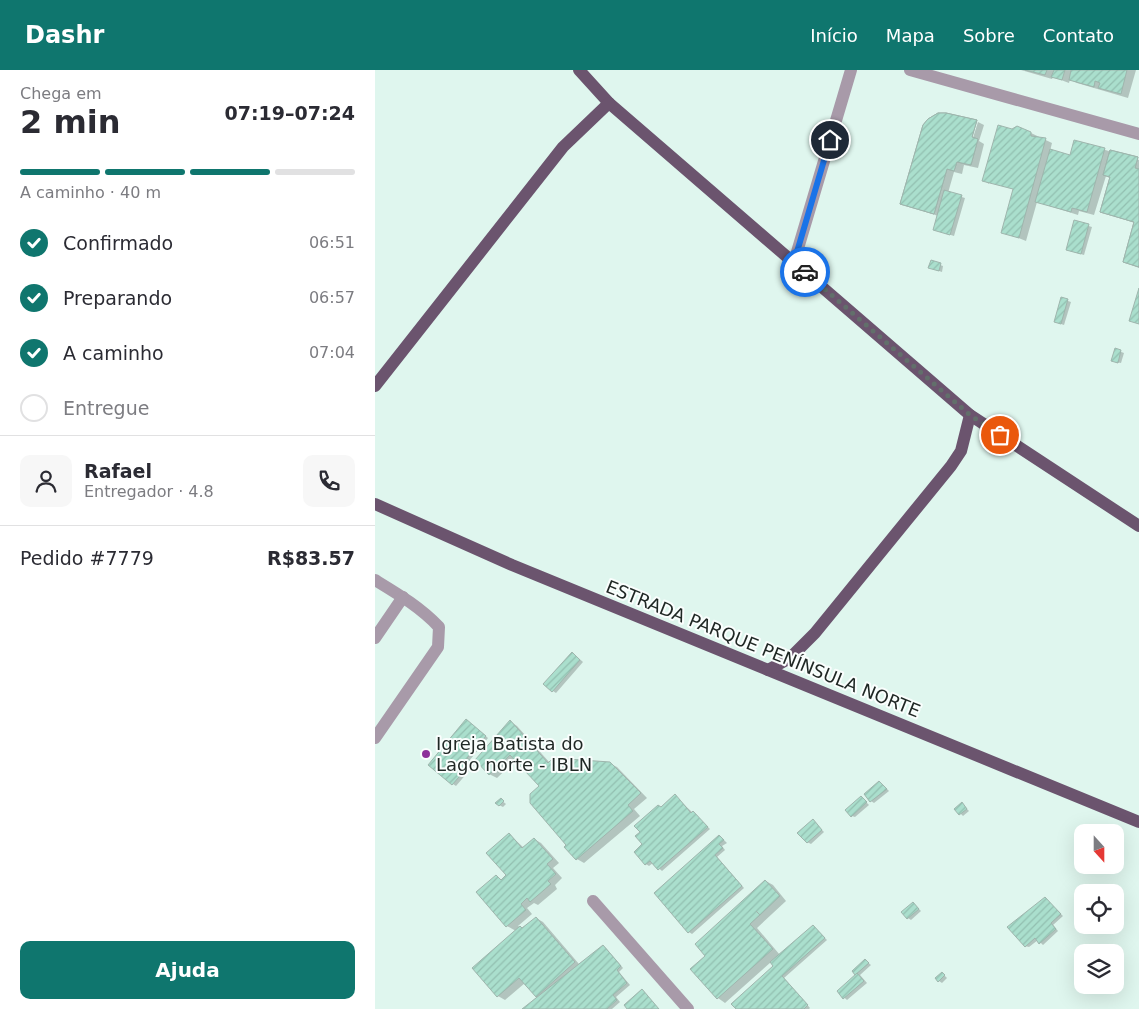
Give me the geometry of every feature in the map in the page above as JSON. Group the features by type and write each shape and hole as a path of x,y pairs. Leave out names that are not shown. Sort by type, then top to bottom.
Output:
{"main road":[{"path":"579,70 609,103 970,415 1139,526"},
{"path":"375,386 563,147 609,103"},
{"path":"768,670 790,658 815,633 951,466 961,451 970,415"},
{"name":"ESTRADA PARQUE PENÍNSULA NORTE","path":"377,506 512,565 1139,822"}],"street":[{"path":"794,262 851,70"},
{"path":"910,70 1139,134"},
{"path":"375,580 403,596 427,614 439,627 438,646 375,738"},
{"path":"375,638 403,596"},
{"path":"593,901 688,1009"}],"building":[{"path":"1025,70 1047,70 1045,75"},
{"path":"1054,70 1065,70 1062,80 1051,77"},
{"path":"1071,70 1127,70 1121,94 1098,88 1100,83 1095,81 1094,87 1069,80"},
{"path":"938,113 946,113 977,120 972,137 978,139 971,165 957,162 954,171 947,169 934,214 900,204 923,125 928,119","holes":["952,150 958,151 957,160 950,158"]},
{"path":"938,113 977,120 972,137 978,139 971,165 957,162 954,171 947,169 934,214 900,204 923,125 928,119"},
{"path":"998,125 1012,129 1017,126 1031,132 1031,136 1046,138 1019,238 1001,233 1013,189 982,181"},
{"path":"1074,140 1105,148 1087,212 1072,208 1071,212 1035,202 1050,149 1070,155"},
{"path":"1110,150 1138,157 1135,168 1139,169 1139,267 1123,262 1134,222 1100,212 1110,177 1103,175"},
{"path":"1110,150 1138,157 1135,168 1139,169 1139,267 1123,262 1134,222 1100,212 1110,177 1103,175"},
{"path":"944,190 962,195 950,235 933,230"},
{"path":"1074,220 1089,224 1081,254 1066,250"},
{"path":"931,260 941,263 939,271 928,268"},
{"path":"1139,288 1139,324 1129,321"},
{"path":"1061,297 1068,299 1061,324 1054,322"},
{"path":"1115,348 1121,350 1118,363 1111,361"},
{"path":"572,652 580,660 552,692 543,684"},
{"path":"466,719 486,736 467,758 472,762 452,785 428,765"},
{"path":"510,720 548,763 553,758 610,762 641,793 628,805 633,811 576,860 564,847 566,845 530,803 530,794 539,786 510,755 489,775 475,760"},
{"path":"879,781 887,789 870,802 864,794"},
{"path":"675,794 691,813 693,811 708,827 658,870 650,861 645,865 634,852 642,844 635,836 640,832 634,826 658,805 661,807"},
{"path":"861,796 867,802 851,817 845,810"},
{"path":"501,798 504,801 499,806 495,803"},
{"path":"962,802 967,809 959,815 954,809"},
{"path":"813,819 822,830 807,843 797,833"},
{"path":"509,833 522,848 534,838 553,859 547,864 556,874 548,881 551,884 530,902 527,898 521,904 526,910 506,927 476,892 496,875 501,880 506,875 486,853"},
{"path":"719,835 724,840 719,844 723,848 715,855 742,886 688,933 654,893"},
{"path":"765,880 780,896 750,924 773,949 717,999 690,969 705,956 695,944"},
{"path":"1045,897 1061,914 1051,923 1056,929 1039,944 1035,938 1025,947 1007,927"},
{"path":"913,902 919,909 907,919 901,912"},
{"path":"536,917 575,962 536,997 519,978 497,997 472,968 520,926 522,928"},
{"path":"813,925 825,938 782,976 808,1005 804,1009 736,1009 731,1004 773,966 770,962"},
{"path":"603,945 621,966 617,970 627,983 613,995 617,1000 607,1009 522,1009"},
{"path":"865,959 869,963 855,975 852,971"},
{"path":"942,972 945,975 938,982 935,978"},
{"path":"857,973 864,981 843,999 837,991"},
{"path":"642,989 659,1009 627,1009 624,1005"}],"way so far":[{"path":"805,272 970,415 1000,435"}],"place":[{"name":"Igreja Batista do Lago norte - IBLN","path":"426,754"}],"route":[{"path":"805,272 794,262 830,140"}]}
